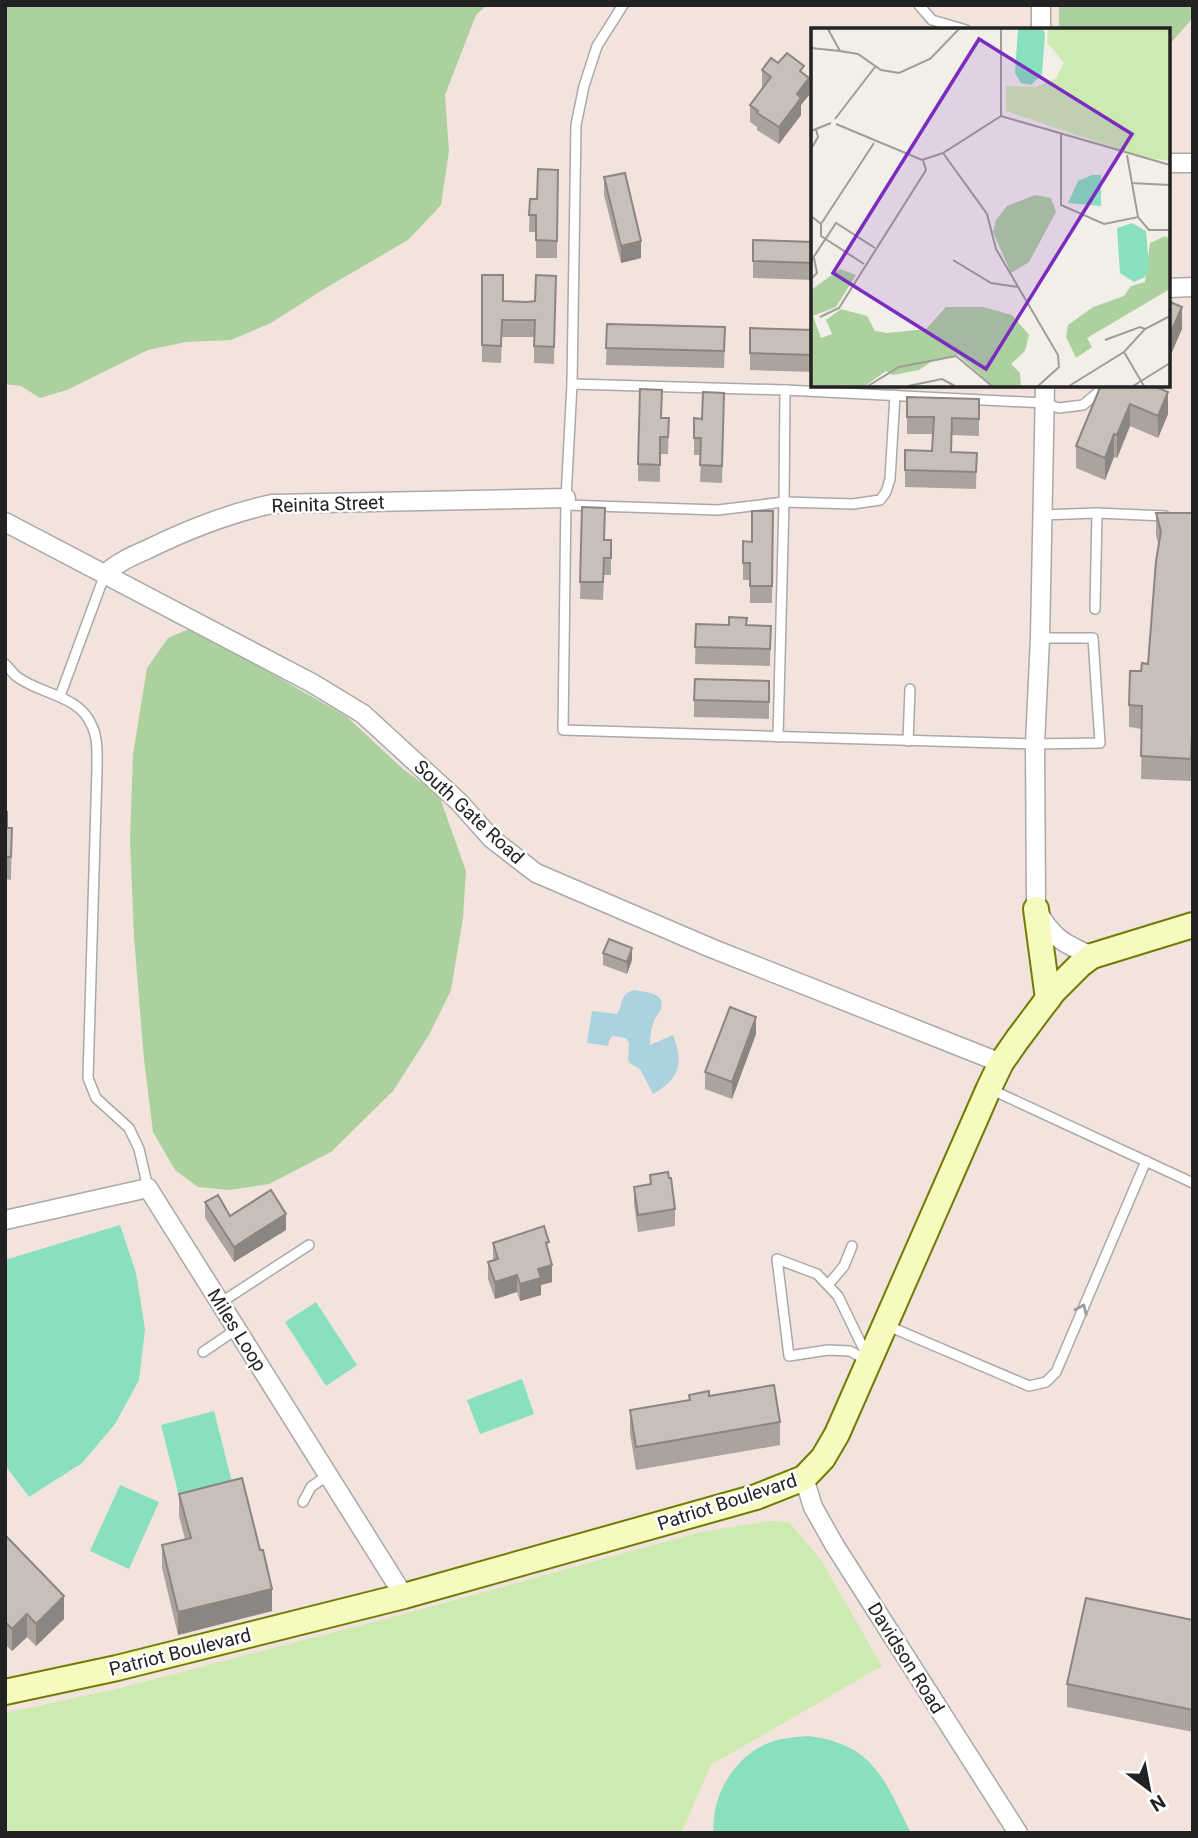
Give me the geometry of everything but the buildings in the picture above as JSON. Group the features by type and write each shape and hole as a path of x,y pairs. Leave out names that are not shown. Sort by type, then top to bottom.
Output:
{"street":[{"path":"1041,5 1041,28"},
{"path":"1170,163 1193,163"},
{"path":"1170,288 1193,287"},
{"path":"1045,394 1035,744 1036,909 1046,1001"},
{"name":"Reinita Street","path":"106,574 116,564 173,537 272,503 566,502"},
{"name":"South Gate Road","path":"5,522 312,683 363,714 459,802 492,839 536,873 710,948 1001,1063"},
{"path":"1036,909 1055,936 1067,946 1092,956"},
{"name":"Patriot Boulevard","path":"5,1692 117,1668 404,1596 756,1497 804,1478 823,1458 837,1434 989,1088 1001,1063 1017,1040 1068,976 1092,956 1193,925"},
{"path":"5,1220 148,1188"},
{"name":"Miles Loop","path":"148,1188 404,1596"},
{"name":"Davidson Road","path":"804,1478 813,1507 835,1546 1018,1833"}],"lane":[{"path":"623,5 597,46 584,86 576,125 572,384 566,502 564,730 908,741 1100,743 1093,638 1040,638"},
{"path":"919,5 932,20 959,28"},
{"path":"572,384 895,395 1045,394 1059,408 1083,405 1102,387"},
{"path":"778,737 785,390"},
{"path":"566,502 718,510 784,502 853,504 880,500 890,479 895,395"},
{"path":"1041,515 1097,513 1180,517"},
{"path":"1095,609 1097,513"},
{"path":"60,696 106,574"},
{"path":"5,664 17,677 77,706 92,725 97,769 88,1078 96,1098 129,1128 139,1149 148,1188"},
{"path":"908,741 910,688"},
{"path":"989,1088 1193,1183"},
{"path":"886,1325 1029,1386 1046,1382 1055,1372 1146,1161"},
{"path":"220,1303 309,1245"},
{"path":"828,1285 844,1265 852,1246"},
{"path":"777,1259 817,1274 838,1296 870,1362 850,1351 828,1350 789,1356 777,1259"},
{"path":"203,1352 237,1329"},
{"path":"303,1502 311,1487 328,1475"}],"shaded area":[{"path":"5,5 1193,5 1193,1833 5,1833"}],"green space":[{"path":"5,5 487,5 476,15 445,95 449,151 441,205 408,240 271,323 231,340 186,342 148,350 67,390 40,398 21,386 5,384"},
{"path":"1059,5 1193,5 1193,18 1170,44 1170,28 1059,28"},
{"path":"191,628 346,716 403,769 439,795 466,871 463,918 451,990 429,1035 393,1091 331,1152 269,1184 229,1190 198,1187 175,1170 153,1132 134,937 130,840 133,754 147,668 168,638"},
{"path":"120,1225 136,1273 145,1329 139,1380 115,1424 82,1463 29,1497 5,1465 5,1260"},
{"path":"316,1302 357,1365 326,1386 285,1322"},
{"path":"522,1379 534,1414 480,1434 467,1400"},
{"path":"214,1411 234,1490 181,1504 161,1425"},
{"path":"120,1485 159,1502 129,1569 90,1551"},
{"path":"770,1521 789,1522 821,1560 882,1666 711,1765 681,1833 5,1833 5,1713 116,1689 404,1614 700,1532"},
{"path":"809,1736 849,1748 875,1768 911,1833 713,1833 714,1814 721,1790 740,1763 748,1755 771,1742"}],"water":[{"path":"634,990 655,994 661,1000 660,1011 652,1027 650,1045 673,1035 678,1054 679,1062 674,1076 653,1094 640,1069 628,1059 629,1043 626,1038 613,1036 608,1046 587,1043 592,1011 617,1014 623,997"}]}
